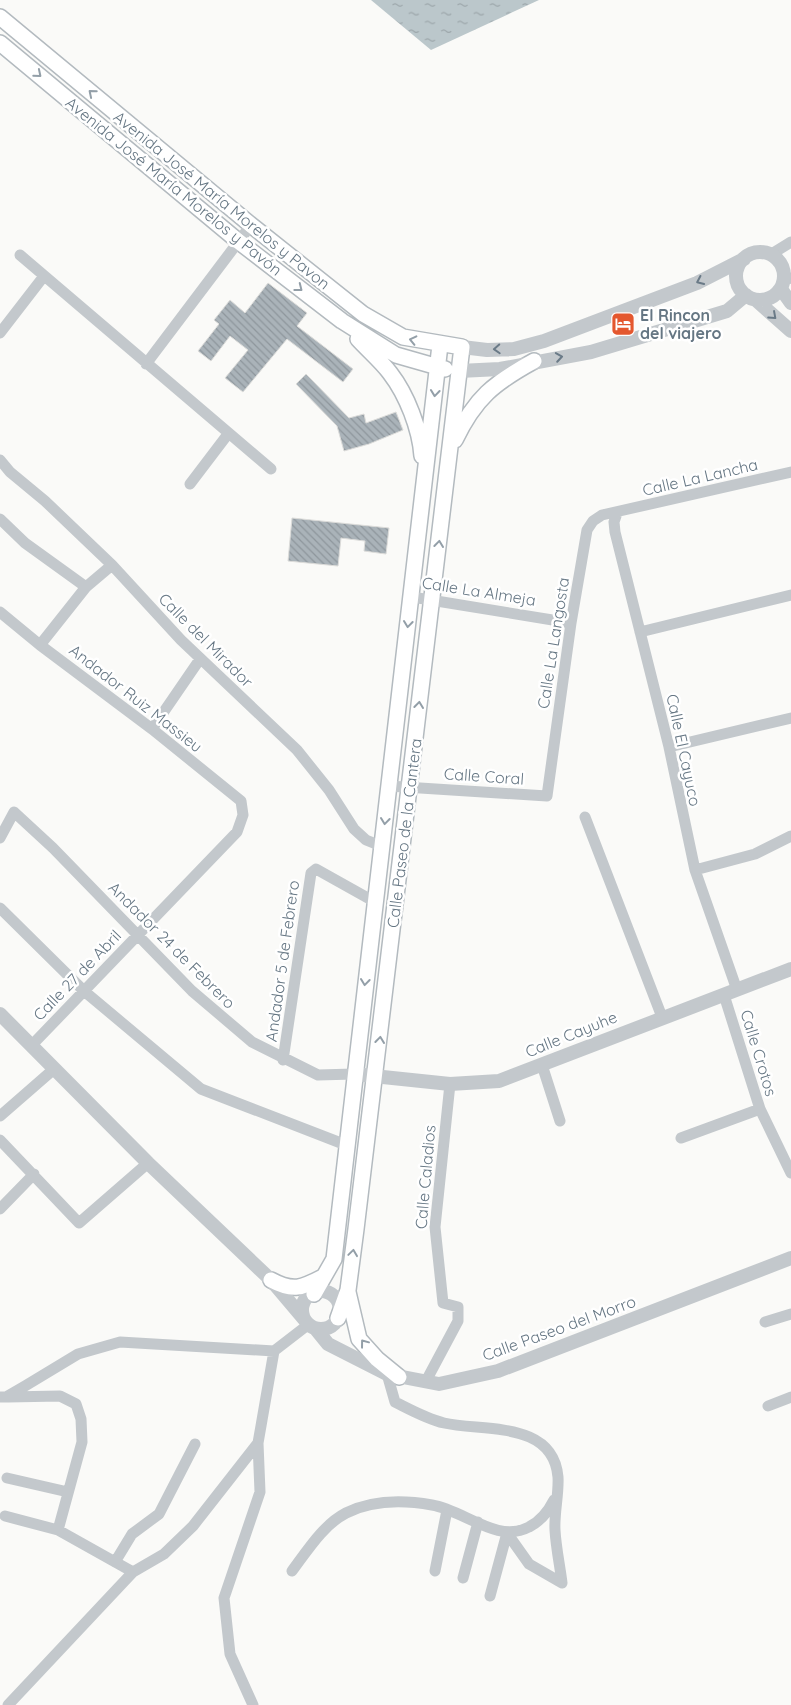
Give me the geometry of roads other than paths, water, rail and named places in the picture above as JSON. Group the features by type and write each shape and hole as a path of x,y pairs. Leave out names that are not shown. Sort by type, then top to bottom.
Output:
{"main road":[{"name":"Avenida José María Morelos y Pavon","path":"0,17 251,225 363,314 387,330 403,337 440,345 462,347"},
{"name":"Avenida José María Morelos y Pavón","path":"0,43 238,241 342,321 396,355 437,368 459,371"},
{"path":"342,321 390,373 407,403 421,442 425,488"},
{"name":"Calle Paseo de la Cantera","path":"314,1294 334,1259 354,1074 425,488 440,345"},
{"name":"Calle Paseo de la Cantera","path":"338,1318 348,1290 376,1075 462,347"},
{"path":"450,450 464,421 485,393 508,376 534,361"},
{"path":"271,1280 284,1287 303,1287 324,1276"},
{"path":"348,1290 360,1339 392,1373"}],"street":[{"path":"146,364 251,225"},
{"path":"462,347 487,350 514,349 544,342 696,283 756,253 770,254 791,242"},
{"path":"770,254 780,263 791,303"},
{"path":"20,255 270,469"},
{"path":"744,259 740,265 737,278 738,285 778,322 791,331"},
{"path":"0,333 44,276"},
{"path":"459,371 500,369 534,361 591,352 727,310 751,298 770,298 785,283"},
{"path":"190,484 228,434"},
{"name":"Calle del Mirador","path":"0,460 10,472 45,501 112,565 200,659 297,750 329,790 354,830 366,840 382,846"},
{"name":"Calle La Lancha","path":"617,513 791,472"},
{"name":"Calle La Langosta","path":"547,796 571,623 587,530 593,521 602,515 617,513"},
{"name":"Calle El Cayuco","path":"617,513 614,522 615,532 669,747 695,870 730,993"},
{"path":"0,519 25,543 86,587"},
{"path":"40,645 86,587 112,565"},
{"path":"640,632 791,595"},
{"name":"Calle La Almeja","path":"412,597 571,623"},
{"name":"Andador Ruiz Massieu","path":"0,612 40,645 152,729 241,802 243,815"},
{"path":"152,729 200,659"},
{"path":"669,747 791,718"},
{"name":"Calle Coral","path":"389,786 547,796"},
{"name":"Andador 24 de Febrero","path":"0,838 14,812 54,848 192,991 252,1042 284,1060 318,1075 354,1074"},
{"name":"Calle 27 de Abril","path":"31,1046 237,832 243,815"},
{"path":"585,816 662,1017"},
{"path":"695,870 755,854 791,836"},
{"name":"Andador 5 de Febrero","path":"284,1060 311,873 316,869 375,902"},
{"path":"0,908 84,990 201,1089 346,1145"},
{"name":"Calle Cayuhe","path":"354,1074 450,1084 499,1081 791,969"},
{"name":"Calle Crotos","path":"730,993 760,1109 791,1173"},
{"name":"Calle Paseo del Morro","path":"0,1014 148,1163 271,1280 328,1344 392,1373 439,1384 498,1371 791,1258"},
{"path":"542,1065 560,1121"},
{"path":"0,1116 54,1069"},
{"name":"Calle Caladios","path":"426,1382 458,1321 458,1307 443,1303 435,1227 450,1084"},
{"path":"681,1138 760,1109"},
{"path":"0,1140 79,1222 148,1163"},
{"path":"0,1209 34,1174"},
{"path":"325,1292 336,1299 339,1305 338,1318 331,1326 320,1329 309,1324 303,1305 314,1294 325,1292"},
{"path":"766,1322 791,1314"},
{"path":"3,1397 78,1354 120,1342 274,1351 309,1324"},
{"path":"253,1705 230,1654 224,1598 260,1492 258,1443 274,1351"},
{"path":"392,1373 396,1402 419,1414 445,1423 528,1435 543,1445 553,1459 558,1476 554,1530 562,1583 529,1564 507,1533"},
{"path":"3,1397 60,1396 76,1404 81,1419 82,1442 58,1530"},
{"path":"768,1406 791,1397"},
{"path":"8,1705 133,1572 164,1554 193,1526 258,1443"},
{"path":"115,1562 132,1534 158,1514 195,1444"},
{"path":"7,1478 68,1492"},
{"path":"292,1571 319,1535 346,1513 388,1501 434,1505 507,1533 522,1531 537,1523 550,1510 556,1494"},
{"path":"434,1571 448,1510"},
{"path":"5,1516 58,1530 133,1572"},
{"path":"462,1578 478,1522"},
{"path":"490,1596 507,1533"}],"water":[{"path":"371,0 539,0 431,50"}],"place":[{"name":"El Rincon del viajero","path":"623,324"}]}
